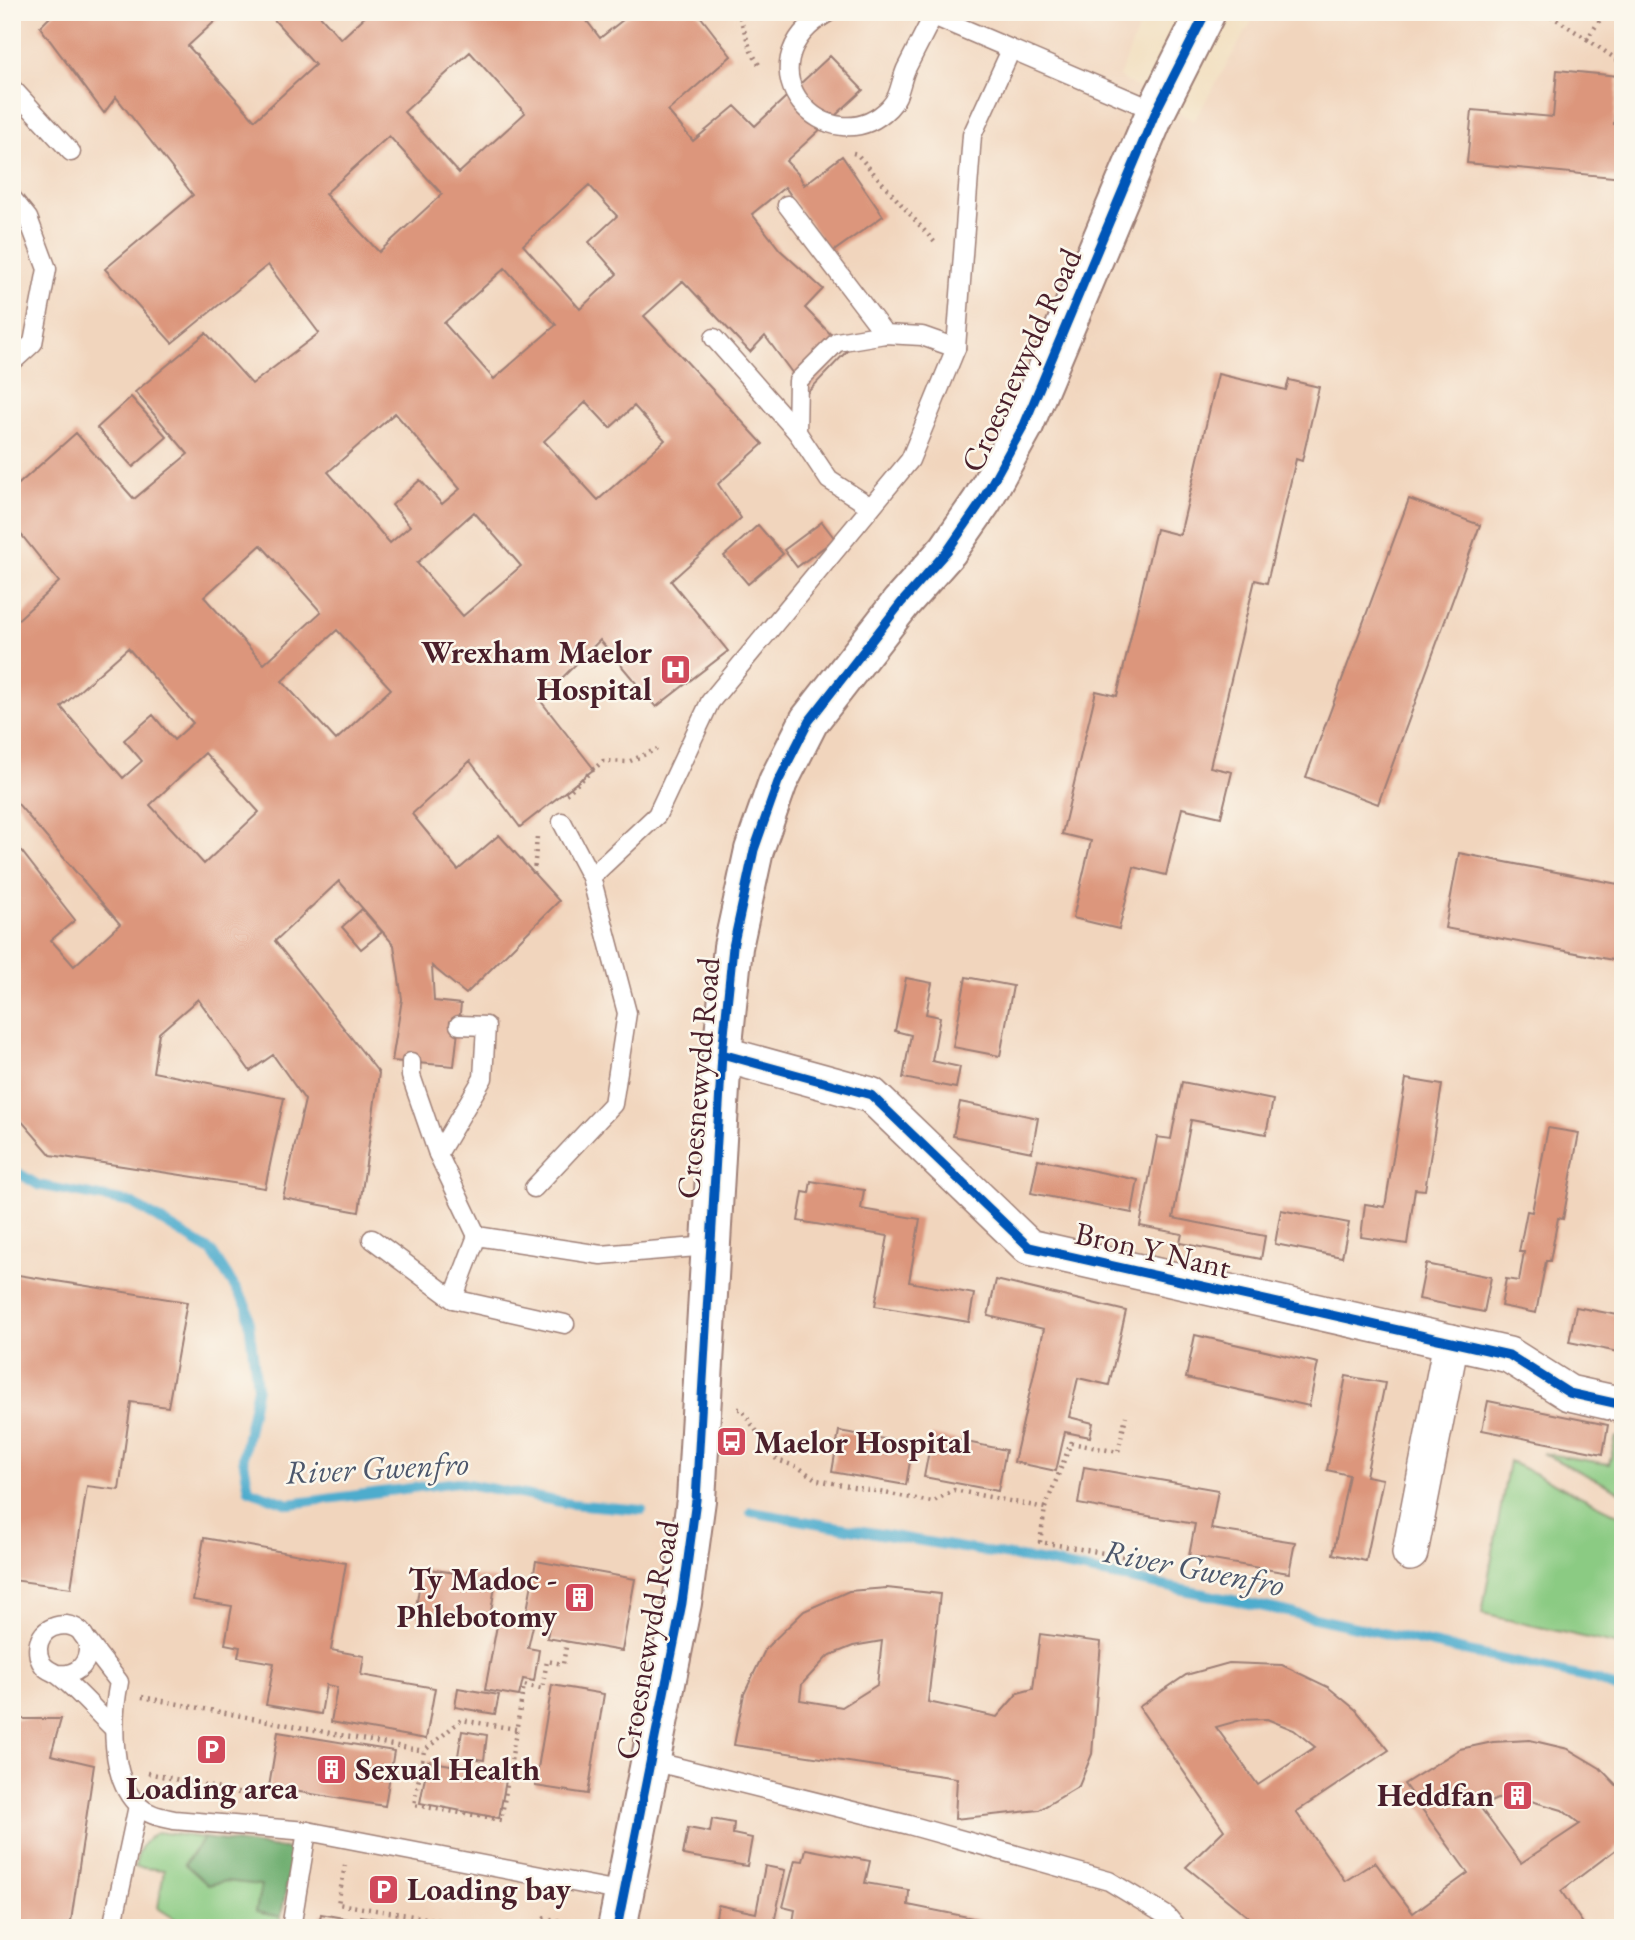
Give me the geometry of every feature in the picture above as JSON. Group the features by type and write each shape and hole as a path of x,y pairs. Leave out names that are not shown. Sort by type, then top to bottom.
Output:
{"street":[{"name":"Croesnewydd Road","path":"621,1910 682,1603 696,1500 722,1054 733,947 754,850 778,782 809,721 901,603 948,550 982,501 1024,425 1156,111 1206,12"},
{"name":"Bron Y Nant","path":"722,1054 871,1095 1029,1247 1509,1355 1569,1393 1623,1405"},
{"path":"1410,1553 1451,1342"}],"lane":[{"path":"829,12 810,23 797,38 790,56 789,75 794,94 805,109 821,120 838,126 857,125 875,119 890,107 900,91 904,73 929,14 1156,111"},
{"path":"592,877 657,815 710,702 910,460 956,348 972,135 1012,50"},
{"path":"12,88 71,152"},
{"path":"12,198 28,218 47,269 33,343 12,362"},
{"path":"787,205 885,334"},
{"path":"797,432 798,382 837,342 885,334 922,336 956,348"},
{"path":"714,338 797,432 829,480 871,507"},
{"path":"534,1188 613,1104 627,1013 592,877 562,822"},
{"path":"438,1154 483,1078 486,1026 459,1025"},
{"path":"411,1062 411,1076 438,1154 477,1236 453,1299"},
{"path":"477,1236 601,1255 709,1246"},
{"path":"372,1238 453,1299 565,1324"},
{"path":"113,1728 57,1674 44,1667 40,1660 38,1644 48,1630 62,1625 70,1626 82,1634 118,1687 113,1728 122,1779 138,1806 154,1815 174,1820 307,1831 621,1910"},
{"path":"57,1674 72,1673 85,1663 88,1648 82,1634"},
{"path":"652,1762 920,1828 1109,1881 1167,1916 1177,1928"},
{"path":"112,1928 138,1806"},
{"path":"291,1928 307,1831"}],"path":[{"path":"1545,12 1623,64"},
{"path":"1587,39 1604,14"},
{"path":"847,151 857,155 939,247"},
{"path":"557,803 604,761 628,762 656,751 665,743"},
{"path":"534,874 537,833"},
{"path":"703,1402 741,1409 777,1460 798,1466 817,1480 932,1502 954,1490 1045,1508"},
{"path":"1126,1416 1118,1452 1071,1443 1045,1508 1040,1542 1156,1562"},
{"path":"516,1729 461,1720 424,1751 414,1805 501,1819 524,1685 542,1689 547,1661 563,1664 567,1641"},
{"path":"118,1687 424,1751"},
{"path":"533,1928 545,1918 567,1922 571,1928"}],"shaded area":[{"name":"Wrexham Maelor Hospital","path":"12,12 1145,12 1119,77 1194,121 1257,12 1623,12 1623,1928 12,1928"}],"green space":[{"path":"1616,1437 1623,1438 1623,1493 1542,1453 1609,1464"},
{"path":"1509,1461 1623,1517 1623,1646 1482,1614"},
{"path":"157,1832 204,1838 185,1863 208,1885 226,1881 262,1885 256,1911 281,1917 279,1927 173,1928 175,1919 158,1908 164,1870 135,1867 141,1847"},
{"path":"204,1838 293,1850 281,1917 256,1912 261,1885 226,1881 208,1885 185,1864"}],"building":[{"path":"55,12 225,12 188,46 255,120 315,65 267,12 317,12 341,39 370,12 580,12 600,38 633,12 697,12 731,56 668,111 693,141 735,106 755,126 830,56 863,90 786,161 804,185 842,156 883,216 831,253 785,187 752,214 780,250 823,289 805,308 847,351 807,393 765,336 750,352 683,281 644,316 763,444 718,484 741,518 671,581 728,651 656,707 600,640 540,700 594,769 520,827 470,761 412,814 458,870 499,835 559,901 466,994 432,966 434,1001 461,1004 454,1066 392,1061 402,999 394,945 339,881 275,941 379,1073 359,1212 283,1198 305,1100 273,1055 250,1071 198,999 159,1033 153,1072 284,1098 265,1188 51,1155 12,1110 12,839 75,920 51,940 74,966 120,924 12,797 12,625 59,582 12,523 12,490 76,433 134,499 188,454 135,392 206,333 252,384 319,333 268,265 172,343 105,269 193,195 116,97 104,113 40,27","holes":["470,52 525,113 459,173 404,112","389,136 442,194 379,252 325,194","589,185 617,216 589,242 617,274 580,309 523,245","505,268 556,325 494,379 444,323","586,402 610,428 634,406 665,440 598,500 544,441","395,413 460,489 442,504 420,480 392,505 410,526 390,543 328,472","474,512 521,566 463,616 417,563","261,545 321,612 264,664 204,597","337,630 391,689 336,740 282,681","128,648 193,723 174,740 153,715 124,740 142,761 123,778 61,707","205,753 259,812 204,864 150,805"]},
{"path":"1557,70 1618,76 1614,124 1623,124 1623,178 1467,163 1472,110 1553,117"},
{"path":"1218,374 1286,390 1289,380 1319,387 1302,461 1296,459 1267,583 1255,580 1210,767 1232,772 1221,817 1182,808 1166,875 1134,867 1119,929 1073,918 1091,841 1062,834 1096,691 1117,696 1156,529 1180,535"},
{"path":"131,397 167,437 133,467 97,428"},
{"path":"1409,499 1480,525 1378,804 1306,777"},
{"path":"822,522 835,539 797,567 784,550"},
{"path":"758,525 783,554 748,584 724,556"},
{"path":"1459,853 1623,885 1623,962 1445,928"},
{"path":"362,909 382,932 361,949 342,927"},
{"path":"966,977 1013,986 1000,1056 953,1047"},
{"path":"906,978 932,983 926,1014 940,1017 932,1061 960,1067 956,1088 903,1078 911,1035 895,1031"},
{"path":"1406,1079 1442,1085 1425,1190 1415,1189 1407,1244 1361,1237 1365,1204 1385,1207"},
{"path":"1182,1082 1273,1100 1266,1134 1191,1120 1173,1218 1265,1236 1261,1259 1180,1243 1182,1234 1140,1226 1157,1137 1171,1139"},
{"path":"960,1102 1038,1118 1032,1152 953,1136"},
{"path":"1548,1128 1579,1133 1563,1219 1558,1218 1536,1313 1501,1306 1506,1279 1519,1281 1524,1252 1519,1252 1527,1211 1532,1212"},
{"path":"1038,1159 1138,1180 1132,1213 1031,1193"},
{"path":"811,1181 864,1190 861,1209 920,1219 909,1282 974,1294 969,1322 875,1306 888,1236 798,1221 803,1192 809,1193"},
{"path":"1281,1210 1349,1223 1342,1257 1275,1244"},
{"path":"1426,1264 1491,1277 1484,1312 1419,1299"},
{"path":"12,1274 187,1302 168,1407 131,1402 119,1490 87,1486 71,1588 12,1580"},
{"path":"996,1280 1126,1311 1109,1385 1078,1378 1069,1417 1093,1423 1090,1437 1065,1432 1056,1471 1014,1462 1044,1329 988,1316"},
{"path":"1576,1307 1623,1316 1623,1353 1569,1342"},
{"path":"1195,1335 1318,1363 1309,1406 1186,1378"},
{"path":"1346,1376 1385,1383 1366,1476 1383,1479 1366,1561 1333,1554 1349,1475 1327,1470"},
{"path":"1488,1401 1608,1425 1603,1454 1482,1430"},
{"path":"839,1431 913,1444 906,1485 832,1472"},
{"path":"932,1435 1006,1450 998,1491 924,1477"},
{"path":"1084,1467 1218,1490 1211,1529 1295,1542 1289,1573 1189,1556 1195,1524 1078,1504"},
{"path":"204,1538 346,1563 331,1650 364,1656 361,1675 435,1688 426,1739 331,1722 337,1687 326,1685 321,1714 266,1705 274,1663 238,1657 240,1647 225,1644 232,1606 193,1600"},
{"name":"Ty Madoc - Phlebotomy","path":"536,1561 635,1579 622,1651 547,1638 550,1620 526,1616"},
{"path":"422,1568 496,1579 489,1625 415,1615"},
{"path":"887,1588 940,1594 928,1702 997,1717 1018,1693 1033,1689 1040,1634 1101,1642 1092,1754 1079,1786 1039,1810 955,1819 957,1778 734,1745 744,1694 766,1648 804,1611 849,1591","holes":["882,1641 877,1685 842,1707 800,1700 802,1684 828,1656 853,1646"]},
{"path":"498,1620 533,1626 528,1648 539,1650 534,1681 523,1679 519,1696 485,1690"},
{"name":"Heddfan","path":"1229,1663 1282,1665 1328,1687 1356,1710 1389,1750 1296,1812 1345,1881 1375,1862 1413,1913 1468,1873 1404,1784 1460,1749 1493,1742 1530,1740 1568,1749 1600,1768 1623,1792 1623,1844 1561,1891 1586,1928 1262,1928 1186,1867 1224,1830 1139,1707 1186,1675","holes":["1267,1719 1294,1730 1315,1747 1258,1785 1216,1727 1241,1720","1521,1798 1562,1810 1580,1824 1521,1863 1480,1807 1497,1799"]},
{"path":"552,1685 604,1694 588,1794 535,1786"},
{"path":"458,1688 499,1695 495,1714 455,1707"},
{"path":"12,1719 61,1719 51,1755 94,1765 70,1928 12,1928"},
{"path":"462,1731 487,1735 484,1760 458,1756"},
{"name":"Sexual Health","path":"278,1732 394,1751 385,1806 269,1787"},
{"path":"428,1761 507,1775 499,1818 420,1803"},
{"path":"712,1819 734,1823 733,1834 752,1838 747,1866 683,1855 688,1828 710,1832"},
{"path":"806,1849 870,1861 865,1883 909,1890 908,1905 993,1922 992,1928 792,1928 795,1910 783,1907 795,1860 803,1861"},
{"path":"765,1866 785,1870 773,1928 714,1928 718,1905 756,1913"},
{"path":"321,1914 360,1921 361,1916 422,1928 318,1928"}],"waterway":[{"name":"River Gwenfro","path":"12,1169 38,1185 132,1203 212,1252 247,1306 257,1387 243,1457 249,1490 289,1504 457,1482 571,1504 642,1510"},
{"name":"River Gwenfro","path":"751,1512 1045,1562 1233,1600 1596,1680 1623,1691"}],"cycle path":[{"path":"617,1928 682,1603 696,1500 722,1054 733,947 754,850 778,782 809,721 901,603 948,550 982,501 1024,425 1156,111 1206,12"},
{"path":"722,1054 871,1095 1029,1247 1509,1355 1569,1393 1623,1405"}],"place":[{"name":"Wrexham Maelor Hospital","path":"675,670"},
{"name":"Maelor Hospital","path":"731,1442"},
{"name":"Ty Madoc - Phlebotomy","path":"580,1597"},
{"name":"Loading area","path":"212,1749"},
{"name":"Sexual Health","path":"332,1769"},
{"name":"Heddfan","path":"1517,1795"},
{"name":"Loading bay","path":"384,1889"}]}
